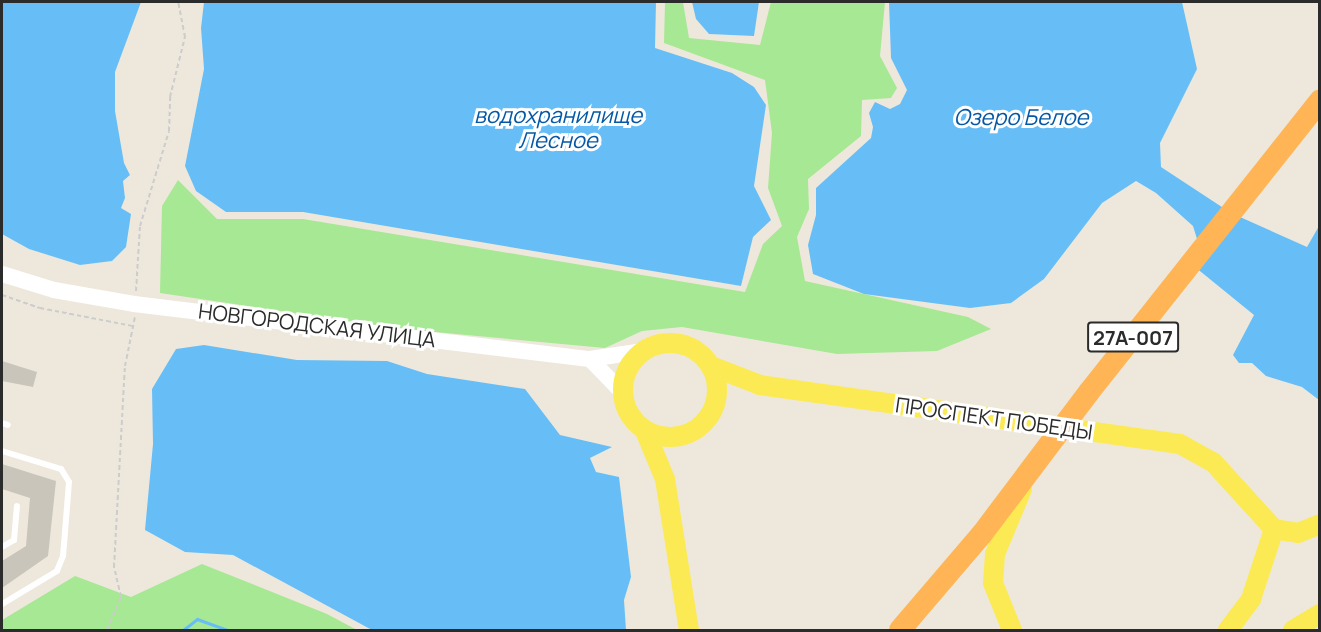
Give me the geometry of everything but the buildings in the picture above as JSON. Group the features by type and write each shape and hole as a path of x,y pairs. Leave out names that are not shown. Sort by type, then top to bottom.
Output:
{"highway":[{"name":"27А-007","path":"900,630 982,534 1089,392 1320,102"}],"main road":[{"path":"645,431 675,438 704,424 713,412 717,396 711,366 701,354 680,344 657,344 643,351 624,376 622,392 629,414 645,431 665,479 689,630"},
{"name":"ПРОСПЕКТ ПОБЕДЫ","path":"711,366 760,385 1180,444 1213,462 1254,510 1274,529"},
{"path":"1012,630 993,583 995,554 1029,472"},
{"path":"1228,630 1251,599 1262,554 1274,529 1298,533 1320,524"},
{"path":"1293,630 1320,614"}],"street":[{"name":"НОВГОРОДСКАЯ УЛИЦА","path":"2,274 54,290 134,304 590,359 643,351"},
{"path":"590,359 622,392"}],"lane":[{"path":"2,451 61,469 69,482 63,556 57,571 2,604"},
{"path":"2,547 14,540 16,506"}],"path":[{"path":"107,630 121,597 114,567 125,366 134,326 140,226 147,200 157,179 169,131 170,97 185,37 178,2"},
{"path":"2,296 40,308 134,326"}],"green space":[{"path":"665,2 683,2 689,38 760,45 771,2 885,2 880,56 897,88 891,98 862,100 861,136 808,179 809,209 797,237 805,281 968,317 991,329 937,351 837,354 682,327 642,331 605,348 402,329 160,293 162,206 178,180 217,219 303,219 745,292 763,244 782,226 768,188 772,133 765,80 664,43"},
{"path":"202,564 327,614 357,630 2,630 2,620 75,576 131,597"}],"water":[{"path":"2,2 141,2 115,72 115,111 124,163 130,175 123,181 125,198 121,208 131,214 126,247 112,261 80,265 29,249 2,234"},
{"name":"водохранилище Лесное","path":"204,2 656,2 655,48 732,73 754,87 766,105 754,186 771,220 753,237 741,286 303,212 226,212 196,191 185,166 204,69 201,28"},
{"path":"692,2 759,2 754,36 709,34 696,19"},
{"name":"Озеро Белое","path":"889,2 1182,2 1197,69 1160,143 1161,167 1231,213 1307,247 1319,226 1319,400 1302,387 1266,376 1252,363 1239,363 1233,355 1254,315 1195,267 1202,255 1193,226 1156,193 1136,181 1102,203 1044,279 1011,303 970,308 864,294 813,274 808,245 816,215 816,188 871,138 873,127 869,113 875,102 890,109 900,104 907,90 891,58"},
{"path":"204,345 297,360 387,361 427,374 525,389 560,435 612,447 590,458 596,472 619,477 631,577 624,600 626,630 372,630 233,555 185,552 145,530 153,444 152,389 176,349"}],"waterway":[{"path":"183,630 197,619 227,630"}]}
